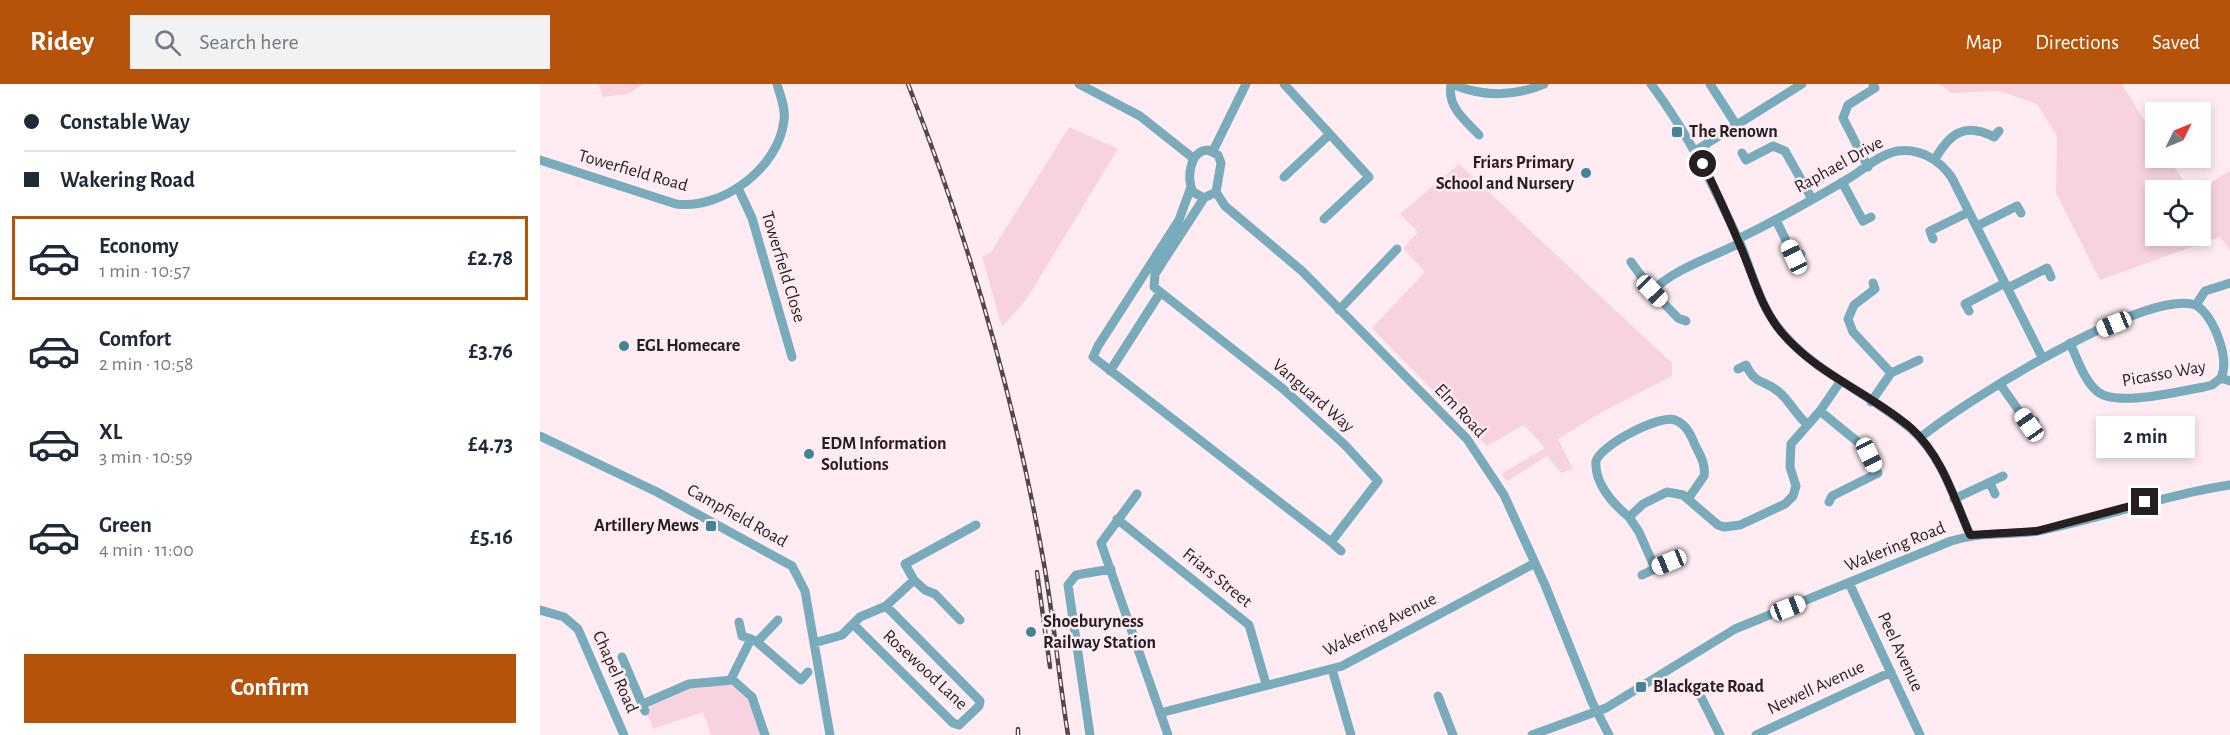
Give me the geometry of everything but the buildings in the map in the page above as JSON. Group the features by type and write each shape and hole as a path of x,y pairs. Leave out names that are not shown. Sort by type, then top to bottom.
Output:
{"street":[{"name":"Towerfield Road","path":"540,160 676,204 703,204 738,188 776,146 784,120 777,84"},
{"path":"1079,84 1146,119 1194,158"},
{"path":"1214,151 1246,84"},
{"path":"1284,84 1376,185"},
{"path":"1479,135 1453,107 1449,94 1451,84 1500,94 1531,89 1544,84"},
{"path":"1651,84 1695,151 1739,241 1758,293 1776,325 1801,352 1840,382 1902,422 1920,438 1936,458 1970,535"},
{"path":"1710,84 1737,126"},
{"path":"1695,151 1802,84"},
{"path":"1868,167 1843,118 1848,105 1876,89"},
{"path":"1994,138 1977,130 1959,132 1946,142 1935,159 1952,178 2042,357"},
{"path":"1284,177 1330,134"},
{"path":"1746,161 1773,146 1785,150 1812,199"},
{"path":"1214,151 1202,150 1194,158 1191,187 1179,220 1093,353 1096,362 1341,551"},
{"path":"1110,371 1160,293 1154,287 1153,278 1204,198 1216,192 1221,163 1214,151"},
{"name":"Raphael Drive","path":"1652,291 1660,283 1842,183 1881,157 1898,151 1916,153 1935,159"},
{"path":"1324,219 1369,177"},
{"path":"1842,183 1863,221"},
{"path":"1191,187 1204,198"},
{"name":"Towerfield Close","path":"738,188 752,218 792,357"},
{"name":"Elm Road","path":"1216,192 1226,206 1302,272 1467,439 1504,495 1597,712"},
{"path":"1977,226 2017,205"},
{"path":"1930,231 1970,212"},
{"path":"1776,220 1794,257"},
{"path":"1339,310 1390,250"},
{"path":"1154,256 1162,263"},
{"path":"1631,262 1652,291 1678,318 1686,321"},
{"path":"1965,303 2047,268"},
{"path":"1920,438 2042,357 2070,342 2164,306 2182,302 2196,305 2205,291 2230,283"},
{"path":"1876,290 1851,308 1849,323 1855,334 1891,373"},
{"name":"Vanguard Way","path":"1160,293 1282,388 1345,445 1378,481 1331,543"},
{"name":"Picasso Way","path":"2070,342 2090,384 2096,391 2113,398 2212,385 2225,379 2224,353 2206,314 2196,305"},
{"path":"1904,355 1908,365"},
{"path":"1871,402 1891,373 1919,360"},
{"path":"1746,365 1753,378 1778,391 1795,414 1807,424"},
{"path":"1629,518 1643,504 1663,493 1677,493 1688,499 1718,525 1727,527 1740,525 1785,504 1794,496 1796,486 1790,467 1791,444 1820,411 1840,382"},
{"path":"2000,384 2028,426"},
{"path":"1820,411 1864,447 1882,471 1832,496 1829,502"},
{"path":"1655,568 1639,532 1610,499 1596,472 1596,461 1607,447 1660,419 1671,419 1683,424 1702,459 1704,476 1688,499"},
{"name":"Campfield Road","path":"540,436 657,492 789,563 804,586 830,735"},
{"path":"1954,499 2003,476"},
{"path":"1989,483 1995,494"},
{"name":"Wakering Road","path":"1532,735 1597,712 1735,629 1970,535 2037,531 2182,493 2230,485"},
{"path":"1137,494 1101,543 1112,569 1168,735"},
{"name":"Friars Street","path":"1117,519 1249,626 1266,684"},
{"path":"960,620 935,594 925,590 914,580 905,564 976,525"},
{"path":"1642,575 1669,562"},
{"name":"Wakering Avenue","path":"1160,713 1266,684 1332,669 1535,563"},
{"path":"1090,735 1068,585 1076,575 1112,569"},
{"name":"Rosewood Lane","path":"814,643 836,637 865,614 886,606 914,580"},
{"name":"Peel Avenue","path":"1849,583 1920,735"},
{"name":"Rosewood Lane","path":"853,624 953,723 959,725 979,706 980,702 886,606"},
{"name":"Chapel Road","path":"540,610 564,617 578,629 624,735"},
{"path":"622,657 644,707 690,688 731,679 754,640 778,620"},
{"path":"739,622 742,636 754,640 801,680 808,672"},
{"path":"1332,669 1351,735"},
{"name":"Newell Avenue","path":"1756,735 1891,672"},
{"path":"731,679 752,697 765,735"},
{"path":"1698,691 1720,735"},
{"path":"1438,696 1453,735"},
{"path":"1597,712 1609,735"}],"shaded area":[{"path":"598,84 643,85 627,94 603,97"},
{"path":"1939,84 2122,84 2145,122 2145,168 2175,168 2183,180 2145,180 2145,246 2195,246 2100,280 2056,193 2057,136 2037,104 1999,91 1951,93"},
{"path":"1069,127 1118,149 1026,300 1002,327 982,257 991,252"},
{"path":"1459,164 1672,363 1672,376 1602,412 1558,439 1573,469 1561,473 1547,456 1507,481 1501,474 1545,448 1524,425 1487,446 1372,328 1425,272 1403,248 1418,232 1400,214"},
{"path":"2230,171 2230,251 2220,237 2211,240 2211,182"},
{"path":"730,684 750,702 760,735 711,735 703,712 653,729 647,713 651,706 694,687"}],"railway":[{"path":"908,84 951,201 970,261 1019,442 1044,564 1068,735"},
{"path":"1037,572 1050,667"},
{"path":"1018,729 1018,735"}],"place":[{"name":"The Renown","path":"1677,132"},
{"name":"Friars Primary School and Nursery","path":"1586,173"},
{"name":"EGL Homecare","path":"624,346"},
{"name":"EDM Information Solutions","path":"809,454"},
{"name":"Artillery Mews","path":"711,526"},
{"name":"Shoeburyness Railway Station","path":"1031,632"},
{"name":"Blackgate Road","path":"1641,687"}],"route":[{"path":"1703,164 1740,243 1758,293 1776,325 1801,352 1840,382 1890,413 1920,438 1936,458 1970,535 2037,531 2145,502"}]}
